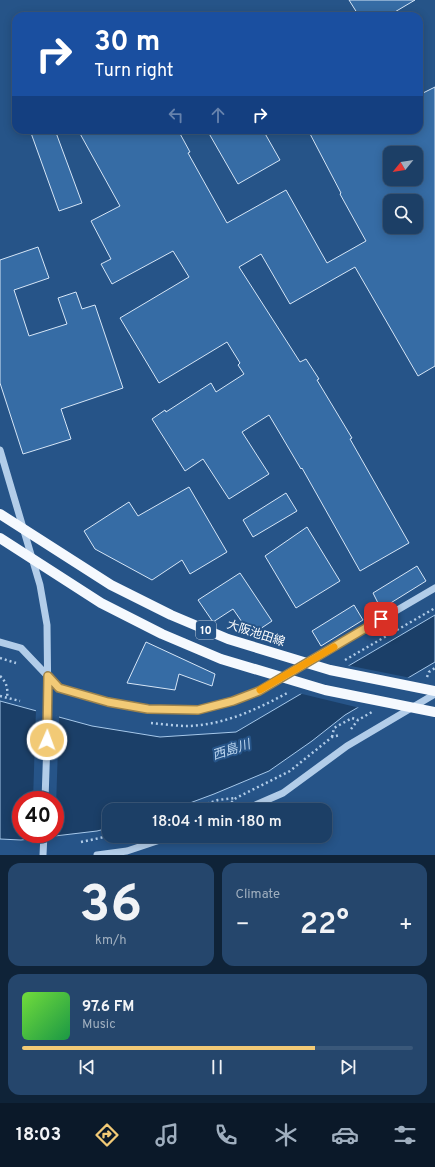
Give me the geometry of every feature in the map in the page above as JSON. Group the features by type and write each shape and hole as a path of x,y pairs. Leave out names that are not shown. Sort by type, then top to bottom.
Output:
{"main road":[{"name":"大阪池田線","path":"0,514 111,585 171,615 228,639 330,670 435,691"},
{"name":"10","path":"0,538 100,603 162,634 221,659 325,690 435,712"}],"street":[{"path":"0,450 40,585 47,626 48,711 45,791"},
{"path":"0,642 21,648 59,688 108,702 148,709 198,710 233,701 259,691 435,588"},
{"path":"259,803 283,792 347,746 435,694"},
{"path":"97,855 127,851 151,843"}],"path":[{"path":"0,658 16,663"},
{"path":"426,682 429,672 435,668"},
{"path":"0,676 6,682 8,689 7,698"},
{"path":"0,696 20,701"},
{"path":"231,803 236,798 290,771 332,737 339,736 352,728 358,720 379,709"},
{"path":"332,737 334,728 352,718 358,720"},
{"path":"209,803 218,800 236,798"},
{"path":"81,842 102,838"}],"water":[{"name":"西島川","path":"435,615 435,662 345,715 312,741 269,771 190,803 102,803 102,830 64,835 64,791 12,791 12,840 0,839 0,701 92,726 160,737 236,732"}],"pier":[{"path":"346,665 411,678 360,708 298,693"},
{"path":"36,709 59,716 57,791 33,791"}],"building":[{"path":"349,0 415,0 395,12 356,12"},
{"path":"435,87 435,366 418,376 355,267 290,304 261,254 239,267 300,362 306,359 319,379 317,380 352,438 350,439 409,543 360,571 302,468 301,469 269,415 242,432 269,474 229,499 203,459 185,471 152,419 165,410 166,412 211,383 216,392 244,374 238,365 240,363 227,342 159,383 120,318 189,277 173,251 112,284 101,264 111,259 91,221 120,206 80,134 180,134 190,152 188,153 227,223 286,190 327,263 366,241 340,194 341,193 310,134 423,134 423,93"},
{"path":"31,134 56,134 82,203 59,211"},
{"path":"209,134 265,134 280,160 238,184"},
{"path":"38,247 49,278 14,290 29,336 67,324 58,298 76,292 82,309 95,305 123,388 61,409 71,439 23,454 0,383 0,260"},
{"path":"189,487 227,552 190,574 182,560 152,580 95,549 84,531 129,502 138,516"},
{"path":"286,493 297,511 253,537 243,520"},
{"path":"307,527 340,581 296,608 265,556"},
{"path":"417,566 426,581 381,609 373,593"},
{"path":"240,573 272,621 251,635 233,609 213,622 198,600"},
{"path":"354,605 363,620 321,646 312,631"},
{"path":"146,642 215,674 212,686 179,674 175,690 127,683"}],"slow traffic":[{"path":"260,690 334,647"}],"route":[{"path":"47,740 48,676 59,688 108,702 148,709 198,710 233,701 259,691 381,619"}]}
